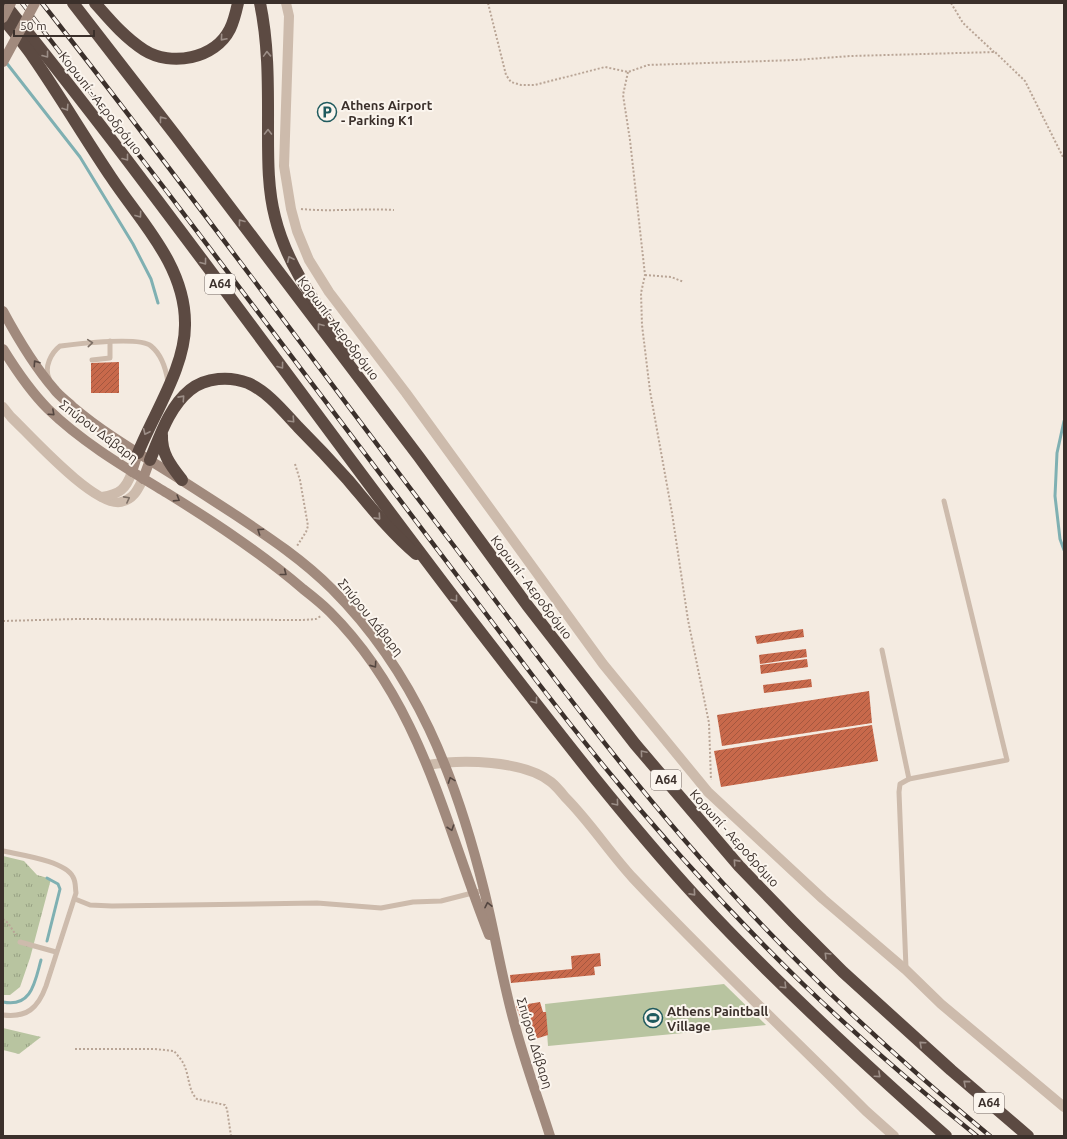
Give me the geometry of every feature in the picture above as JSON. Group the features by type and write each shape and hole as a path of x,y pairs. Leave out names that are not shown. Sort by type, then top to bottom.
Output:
{"highway":[{"name":"Κορωπί - Αεροδρόμιο","path":"4,3 134,168 432,568 592,773 667,864 701,902 808,1010 946,1136"},
{"name":"Κορωπί - Αεροδρόμιο","path":"73,3 176,136 419,457 527,605 635,744 739,866 843,972 957,1075 1028,1136"},
{"path":"95,3 128,38 145,50 169,58 181,59 196,56 208,51 220,42 230,30 236,15 238,3"},
{"path":"260,3 265,25 267,47 268,162 270,190 275,217 283,243 296,272 310,296 333,327 419,457"},
{"path":"3,18 33,56 111,178 156,238 170,265 178,286 183,305 185,322 181,352 168,387 138,453"},
{"path":"150,460 171,414 180,399 191,389 204,382 217,378 232,379 248,384 275,402 338,469 399,540 432,568"},
{"path":"163,431 162,443 164,453 170,465 182,480"}],"street":[{"path":"3,18 11,3"},
{"path":"3,62 35,3"},
{"path":"286,3 289,16 284,166 291,208 297,231 310,260 329,292 406,393 603,664 708,792 823,899 906,970 941,1004 1064,1107"},
{"name":"Σπύρου Δάβαρη","path":"3,311 15,333 55,390 104,432 182,480 292,553 331,588 356,616 384,651 396,669 421,712 445,762 458,800 474,850 514,1024 550,1136"},
{"name":"Σπύρου Δάβαρη","path":"3,349 28,387 47,408 69,428 132,472 220,526 284,573 328,610 351,634 393,694 414,734 441,798 473,894 498,957"},
{"path":"3,407 11,417 69,473 93,492 110,501 120,502 130,498 136,493 144,479 150,460"},
{"path":"102,498 111,496 122,490 128,483 138,453"},
{"path":"428,765 445,762 508,765 528,770 550,781 579,811 637,882 860,1105 894,1136"}],"lane":[{"path":"92,360 110,358 110,341"},
{"path":"55,390 47,373 49,360 53,351 60,346 110,341 135,341 150,345 160,358 166,370 168,387"},
{"path":"906,970 899,792 900,784 908,779 1007,760 944,501"},
{"path":"882,650 908,779"},
{"path":"3,851 54,863 71,873 75,881 75,899 56,952 45,990 38,1004 23,1014 13,1016 3,1015"},
{"path":"75,899 90,905 112,906 318,903 381,908 413,902 441,901 484,890"},
{"path":"20,942 56,952"}],"path":[{"path":"488,3 506,75 511,82 521,85 534,85 605,67 628,72 648,65 995,52"},
{"path":"951,3 963,23 1025,82 1064,159"},
{"path":"628,72 623,95 630,140 645,274 641,293 642,325 650,391 672,513 688,620 709,723 712,779 708,792"},
{"path":"291,208 328,211 362,209 394,210"},
{"path":"645,274 671,277 684,282"},
{"path":"292,553 306,532 308,526 300,480 295,464"},
{"path":"3,621 76,619 303,620 323,616 328,610"},
{"path":"3,919 14,931 20,942"},
{"path":"74,1049 155,1049 174,1051 184,1065 195,1097 197,1099 225,1105 227,1109 231,1136"}],"green space":[{"path":"3,856 24,861 37,875 51,879 30,958 20,987 10,995 3,995"},
{"name":"Athens Paintball Village","path":"724,984 766,1025 548,1046 545,1004"},
{"path":"3,1028 41,1037 19,1054 3,1050"}],"building":[{"path":"119,362 119,393 91,393 91,363"},
{"path":"803,629 804,637 757,644 755,636"},
{"path":"806,649 807,657 760,664 759,655"},
{"path":"807,659 808,667 761,674 760,665"},
{"path":"811,679 812,687 764,693 763,685"},
{"path":"869,691 872,723 722,746 717,715"},
{"path":"872,725 878,761 721,787 714,751"},
{"path":"600,953 601,966 594,967 595,975 511,983 510,975 572,969 571,956"},
{"path":"540,1002 543,1012 546,1012 548,1035 532,1040 526,1016 520,1017 516,1006"}],"waterway":[{"path":"5,61 80,157 133,244 151,279 158,303"},
{"path":"1064,421 1057,453 1055,496 1060,539 1064,550"},
{"path":"47,878 58,884 60,889 47,941"},
{"path":"3,1002 13,1003 26,997 34,984 41,960"}],"railway":[{"path":"22,3 165,189 539,684 601,763 665,839 767,949 803,984 888,1062 977,1136"},
{"path":"42,3 192,198 557,682 649,798 753,916 791,955 908,1066 990,1136"}],"place":[{"name":"Athens Airport - Parking K1","path":"327,112"},
{"name":"Athens Paintball Village","path":"653,1018"}]}
